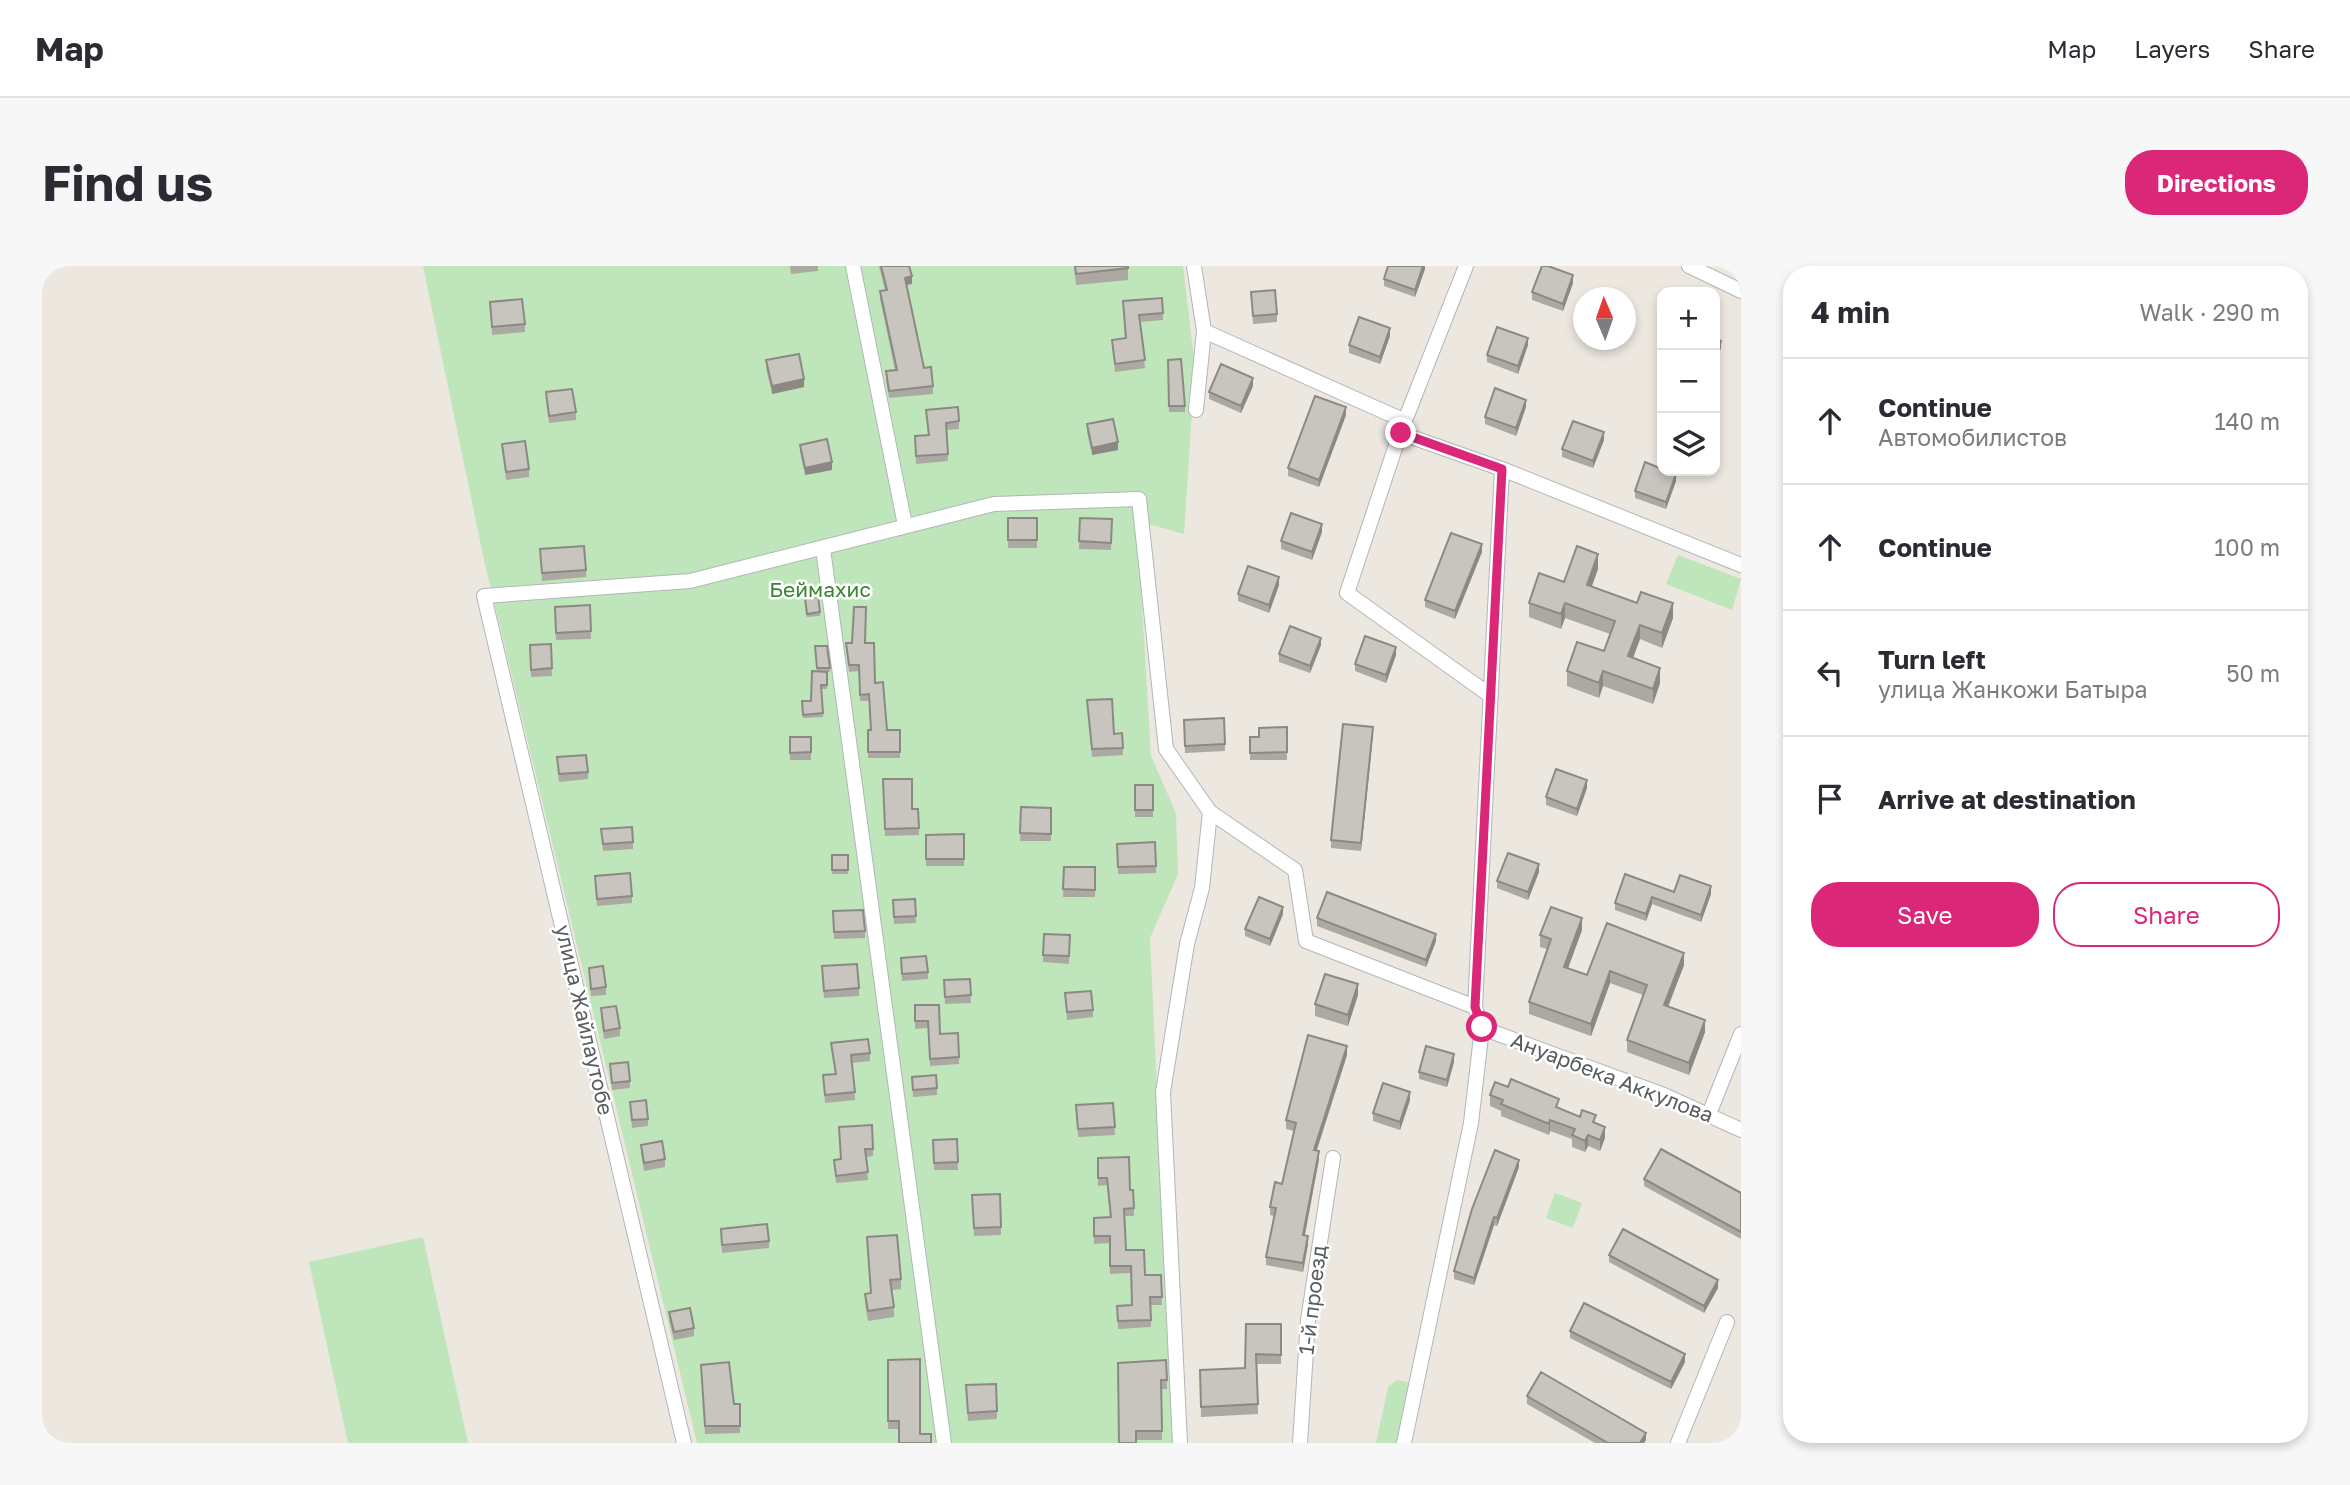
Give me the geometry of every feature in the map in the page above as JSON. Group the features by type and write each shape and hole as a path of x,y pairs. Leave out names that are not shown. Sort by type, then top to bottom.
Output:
{"street":[{"path":"853,266 905,525"},
{"path":"1194,266 1204,331 1196,410"},
{"path":"1466,266 1403,427 1347,593 1491,696"},
{"path":"1689,266 1741,291"},
{"path":"1204,331 1403,427 1741,565"},
{"path":"1404,1443 1471,1123 1482,1027 1475,1007 1502,469"},
{"path":"944,1443 823,549 905,525 994,504 1139,499 1166,749 1210,812 1295,870 1306,941 1475,1007"},
{"name":"улица Жайлаутобе","path":"684,1443 484,596 690,581 823,549"},
{"path":"1180,1443 1163,1092 1187,944 1202,888 1210,812"},
{"name":"Ануарбека Аккулова","path":"1482,1027 1709,1114 1741,1130"},
{"path":"1709,1114 1741,1034"},
{"name":"1-й проезд","path":"1300,1443 1308,1320 1333,1158"},
{"path":"1678,1443 1727,1322"}],"green space":[{"name":"Беймахис","path":"423,266 1183,266 1195,367 1184,534 1137,521 1151,756 1176,813 1178,874 1150,938 1173,1443 697,1443 484,560"},
{"path":"1678,555 1741,579 1732,610 1666,584"},
{"path":"1555,1193 1582,1203 1573,1228 1546,1218"},
{"path":"423,1237 468,1443 348,1443 309,1262"},
{"path":"1397,1380 1412,1383 1397,1443 1376,1443 1388,1387"}],"building":[{"path":"881,266 909,266 912,276 905,278 924,368 931,367 933,386 889,391 886,371 897,370 880,291 887,290"},
{"path":"1075,266 1128,266 1128,268 1076,274"},
{"path":"1388,266 1423,266 1415,290 1384,279"},
{"path":"1542,266 1573,275 1563,304 1532,292"},
{"path":"1275,290 1277,314 1253,316 1251,292"},
{"path":"1162,298 1163,313 1139,315 1145,360 1115,364 1112,340 1126,338 1123,301"},
{"path":"522,299 525,324 492,327 490,302"},
{"path":"1359,317 1390,328 1380,357 1349,345"},
{"path":"1497,327 1528,338 1518,366 1487,355"},
{"path":"799,354 804,379 772,386 766,360"},
{"path":"1181,359 1185,406 1169,406 1168,360"},
{"path":"1221,364 1253,378 1241,406 1209,392"},
{"path":"1495,388 1526,400 1516,428 1485,417"},
{"path":"572,389 576,412 549,416 546,392"},
{"path":"1315,396 1346,407 1319,480 1288,468"},
{"path":"958,407 959,421 946,423 948,454 916,456 915,436 929,435 926,410"},
{"path":"1113,419 1118,442 1092,448 1087,424"},
{"path":"1573,421 1604,432 1593,461 1562,449"},
{"path":"827,439 832,462 805,468 800,445"},
{"path":"525,441 529,469 506,472 502,444"},
{"path":"1645,462 1657,467 1657,476 1675,476 1666,502 1635,491"},
{"path":"1291,513 1322,524 1312,552 1281,541"},
{"path":"1008,518 1037,518 1037,540 1008,540"},
{"path":"1080,518 1112,519 1111,543 1079,541"},
{"path":"1451,533 1482,544 1455,611 1425,600"},
{"path":"584,546 586,570 542,573 540,549"},
{"path":"1577,546 1598,554 1587,585 1637,603 1641,592 1673,603 1662,633 1640,625 1628,656 1660,668 1653,689 1603,671 1599,683 1567,671 1577,642 1604,651 1615,621 1565,603 1561,614 1529,603 1539,573 1564,582"},
{"path":"1248,566 1279,577 1269,605 1238,594"},
{"path":"818,596 820,612 807,614 805,598"},
{"path":"590,605 591,631 556,633 555,607"},
{"path":"854,607 866,607 865,643 874,643 875,683 883,682 887,730 900,730 900,752 868,752 868,730 871,730 869,694 860,695 859,665 849,665 846,643 852,643"},
{"path":"1290,626 1321,638 1310,666 1279,654"},
{"path":"1365,636 1396,647 1386,675 1355,664"},
{"path":"551,644 552,668 531,670 530,645"},
{"path":"815,646 827,646 830,668 817,668"},
{"path":"812,671 827,672 827,685 821,685 823,713 803,715 802,701 811,701"},
{"path":"1112,699 1114,734 1122,733 1123,748 1092,749 1087,700"},
{"path":"1224,718 1225,744 1185,746 1184,720"},
{"path":"1343,724 1373,727 1361,843 1331,840"},
{"path":"1287,727 1287,752 1250,753 1250,737 1259,737 1259,728"},
{"path":"790,737 811,737 811,752 790,753"},
{"path":"586,755 588,772 559,774 557,757"},
{"path":"1556,769 1587,780 1577,809 1546,797"},
{"path":"883,779 912,779 912,809 918,809 919,828 885,829"},
{"path":"1135,785 1153,785 1153,810 1135,810"},
{"path":"1021,807 1051,808 1051,834 1020,833"},
{"path":"632,827 633,842 603,844 601,829"},
{"path":"964,834 964,859 926,859 926,835"},
{"path":"1155,842 1156,866 1118,867 1117,844"},
{"path":"1508,853 1539,864 1528,892 1497,881"},
{"path":"832,855 848,855 848,870 832,870"},
{"path":"1064,867 1095,867 1095,890 1063,889"},
{"path":"630,873 632,896 597,899 595,876"},
{"path":"1625,874 1674,892 1680,875 1711,886 1701,915 1652,897 1646,914 1615,903"},
{"path":"1327,892 1436,934 1426,960 1317,918"},
{"path":"1259,897 1283,907 1270,939 1245,929"},
{"path":"915,899 916,916 894,917 893,900"},
{"path":"1551,907 1582,918 1564,967 1587,975 1607,923 1684,953 1664,1005 1705,1020 1689,1063 1627,1040 1647,985 1610,971 1591,1024 1529,1002 1551,939 1540,935"},
{"path":"863,910 865,931 834,932 833,911"},
{"path":"1044,934 1070,935 1069,956 1043,955"},
{"path":"926,956 928,972 902,974 901,958"},
{"path":"857,964 859,988 824,991 822,966"},
{"path":"603,966 606,987 591,989 589,968"},
{"path":"1325,974 1358,984 1348,1015 1315,1004"},
{"path":"970,979 971,995 945,997 944,980"},
{"path":"1091,991 1093,1010 1067,1012 1065,993"},
{"path":"915,1005 939,1005 940,1034 958,1033 959,1057 930,1059 928,1021 915,1021"},
{"path":"616,1006 620,1028 604,1031 601,1008"},
{"path":"1308,1035 1347,1046 1314,1150 1319,1151 1303,1235 1308,1236 1303,1263 1266,1257 1276,1208 1270,1207 1275,1182 1282,1184 1296,1123 1286,1120"},
{"path":"868,1039 870,1053 851,1055 855,1092 825,1095 823,1075 836,1074 831,1043"},
{"path":"1426,1046 1454,1054 1447,1080 1419,1072"},
{"path":"628,1062 630,1081 612,1083 610,1064"},
{"path":"936,1075 937,1088 913,1090 912,1077"},
{"path":"1511,1079 1559,1099 1556,1107 1580,1117 1582,1110 1596,1115 1593,1122 1605,1127 1600,1140 1588,1135 1585,1141 1572,1135 1575,1129 1550,1120 1549,1124 1501,1104 1503,1100 1490,1095 1495,1082 1508,1087"},
{"path":"1383,1083 1410,1092 1400,1122 1373,1113"},
{"path":"646,1100 648,1119 632,1120 630,1102"},
{"path":"1113,1103 1115,1127 1078,1129 1076,1105"},
{"path":"872,1125 873,1149 865,1149 868,1172 836,1176 834,1160 841,1159 839,1127"},
{"path":"957,1139 958,1162 934,1163 933,1140"},
{"path":"662,1141 665,1159 644,1163 641,1145"},
{"path":"1661,1149 1741,1193 1741,1232 1644,1179"},
{"path":"1495,1150 1519,1160 1497,1218 1494,1217 1474,1278 1454,1271 1472,1209"},
{"path":"1129,1157 1130,1190 1133,1190 1134,1208 1124,1209 1126,1250 1144,1250 1145,1275 1161,1275 1162,1297 1150,1297 1151,1320 1118,1321 1117,1306 1132,1305 1131,1266 1110,1266 1110,1236 1094,1236 1094,1218 1111,1217 1107,1178 1098,1178 1098,1158"},
{"path":"1000,1194 1001,1227 974,1228 972,1195"},
{"path":"767,1224 769,1241 722,1245 721,1229"},
{"path":"1623,1229 1718,1280 1704,1306 1609,1255"},
{"path":"897,1235 901,1279 890,1280 894,1307 868,1311 865,1294 871,1293 867,1237"},
{"path":"1584,1303 1685,1354 1671,1382 1570,1331"},
{"path":"690,1308 694,1328 674,1332 669,1312"},
{"path":"1246,1324 1281,1324 1281,1355 1256,1354 1258,1404 1201,1407 1200,1370 1245,1368"},
{"path":"920,1359 920,1434 931,1434 931,1443 899,1443 899,1421 888,1421 888,1360"},
{"path":"1166,1360 1167,1380 1161,1380 1162,1431 1136,1431 1136,1443 1119,1443 1118,1363"},
{"path":"729,1362 734,1404 740,1404 740,1426 705,1426 701,1365"},
{"path":"1541,1372 1646,1433 1640,1443 1608,1443 1527,1396"},
{"path":"996,1384 997,1411 968,1413 966,1385"}],"route":[{"path":"1401,433 1502,469 1475,1007 1482,1027"}]}
